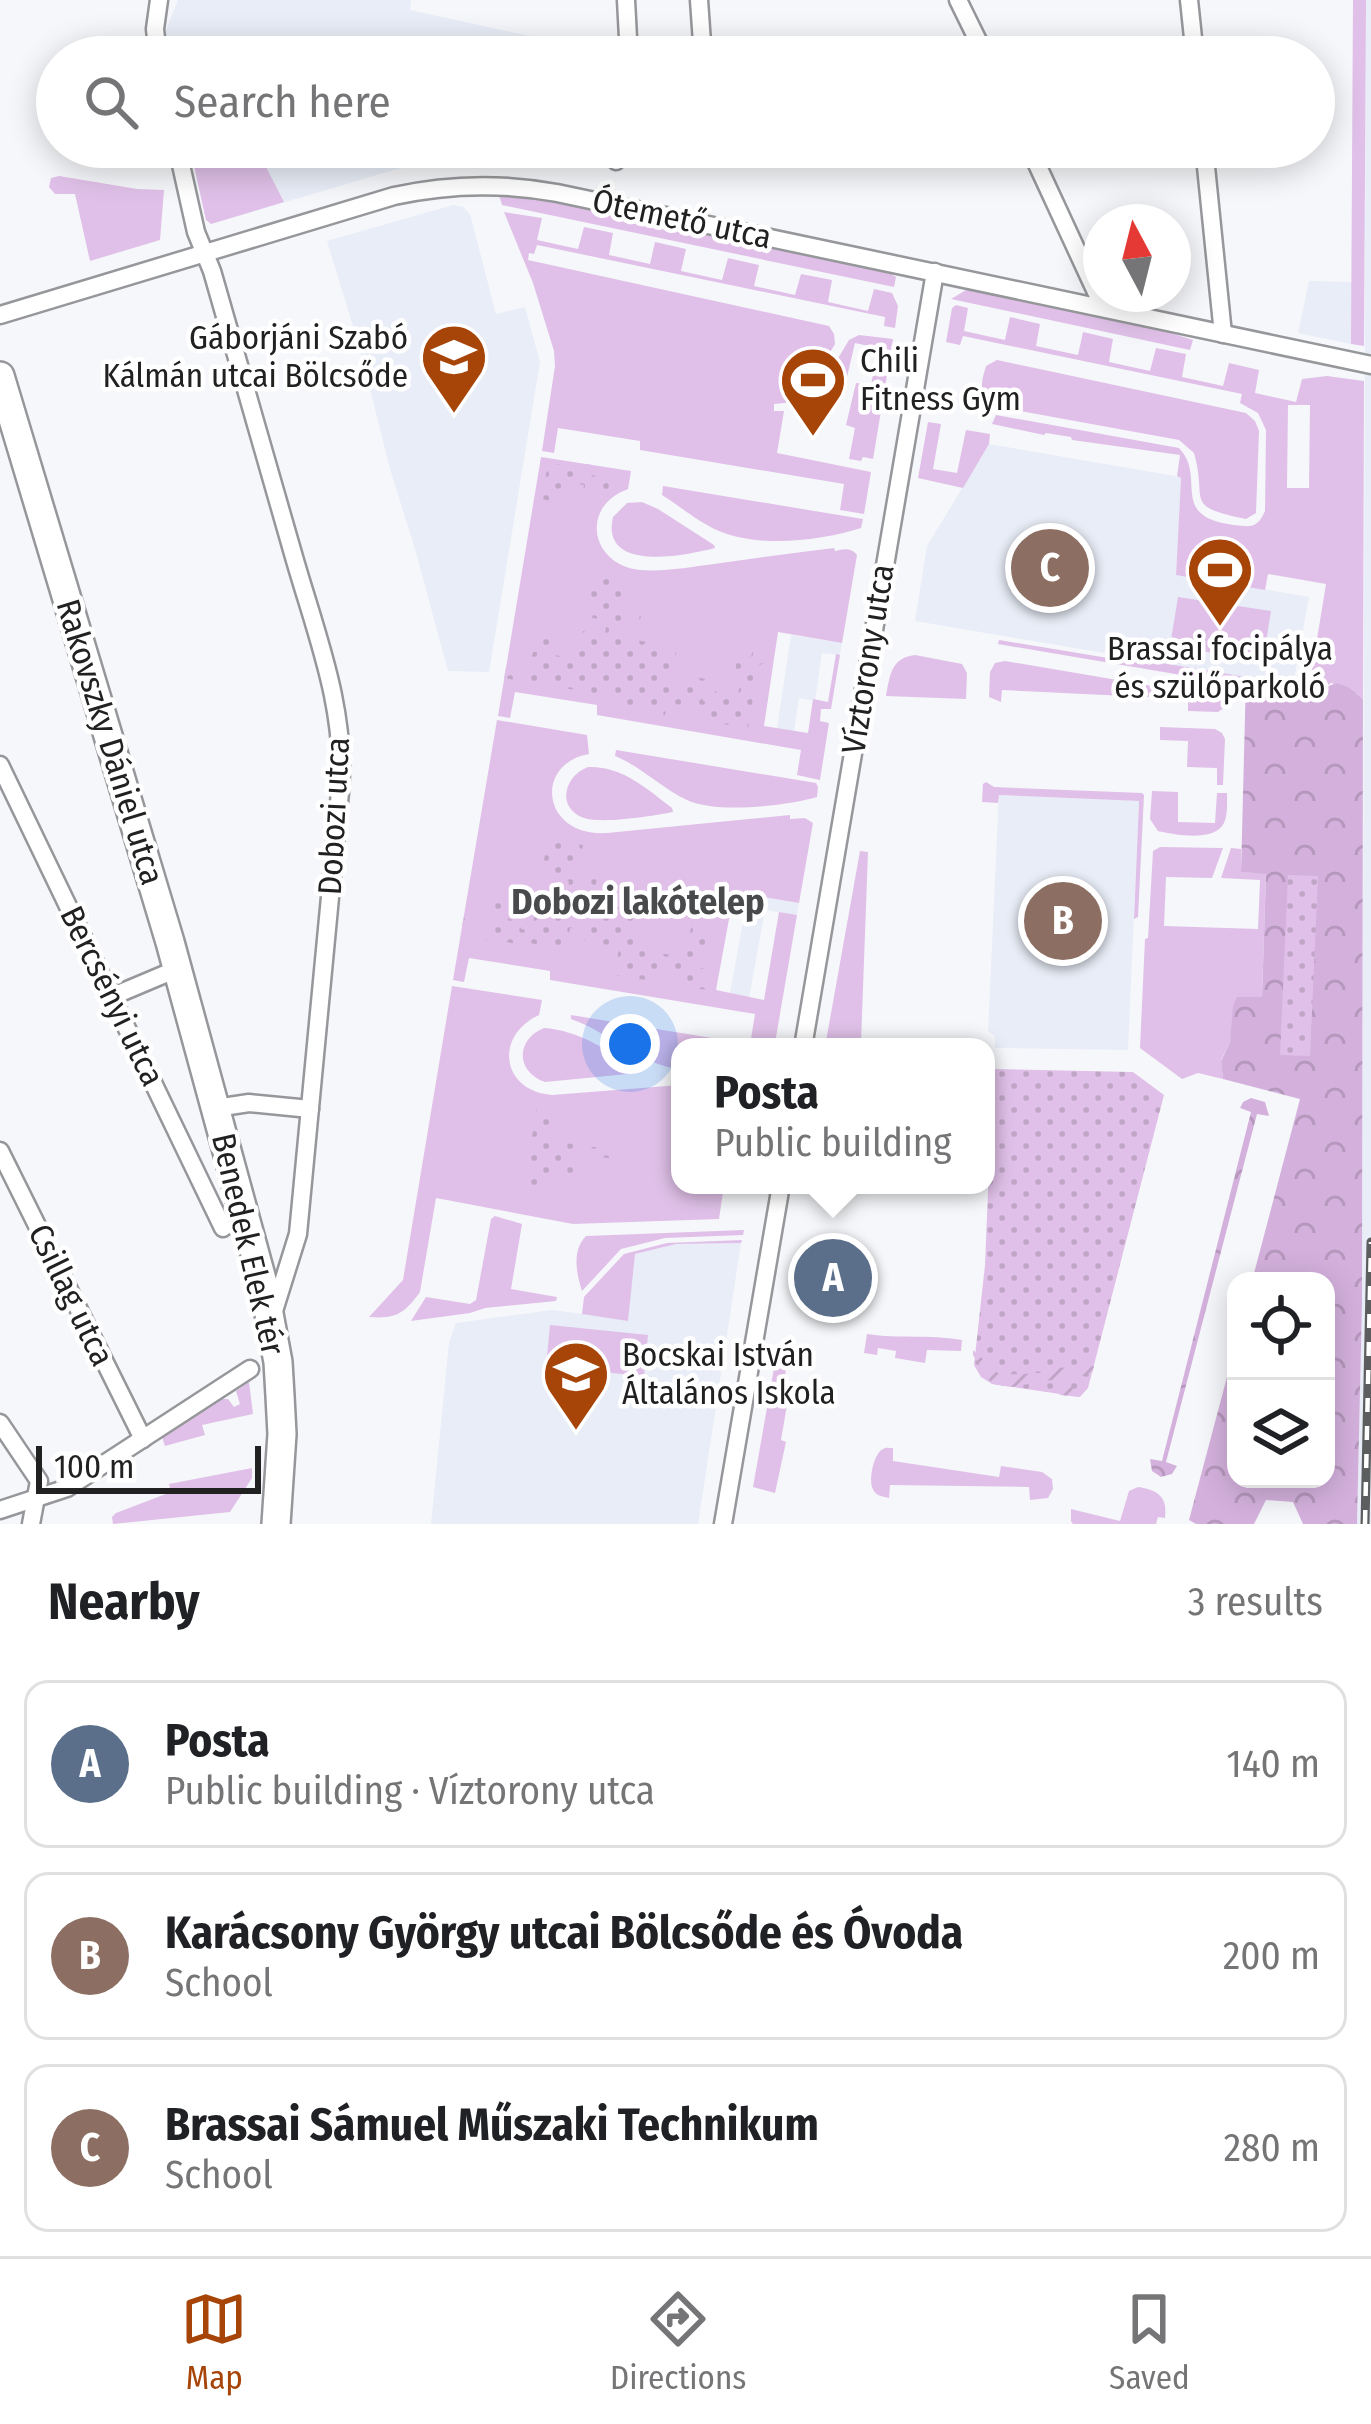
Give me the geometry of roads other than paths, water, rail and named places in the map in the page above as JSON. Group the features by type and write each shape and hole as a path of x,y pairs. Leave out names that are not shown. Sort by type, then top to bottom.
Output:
{"main road":[{"name":"Rakovszky Dániel utca","path":"0,376 216,1108"},
{"name":"Benedek Elek tér","path":"216,1108 278,1362 282,1434 276,1524"}],"street":[{"path":"156,36 159,0"},
{"path":"626,0 627,36"},
{"path":"699,0 702,36"},
{"path":"958,0 976,36"},
{"path":"1190,0 1193,36"},
{"name":"Dobozi utca","path":"182,168 196,232 212,271 340,728 341,778 298,1234 271,1321"},
{"path":"1039,168 1083,264"},
{"path":"1206,168 1223,334"},
{"name":"Ótemető utca","path":"0,315 394,196 436,188 490,186 557,193 1083,304"},
{"name":"Víztorony utca","path":"805,1038 934,272"},
{"name":"Ótemető utca","path":"1121,312 1371,365"},
{"name":"Bercsényi utca","path":"0,765 223,1228"},
{"path":"113,996 177,969"},
{"path":"216,1108 249,1103 310,1109"},
{"name":"Csillag utca","path":"0,1150 143,1439"},
{"path":"723,1524 779,1194"},
{"path":"0,1510 67,1488 250,1370"},
{"path":"0,1423 37,1476 31,1524"}],"railway":[{"path":"1365,1524 1371,1242"}],"place":[{"name":"Gáborjáni Szabó Kálmán utcai Bölcsőde","path":"454,416"},
{"name":"Chili Fitness Gym","path":"813,439"},
{"name":"Brassai Sámuel Műszaki Technikum","path":"1050,568"},
{"name":"Brassai focipálya és szülőparkoló","path":"1220,629"},
{"name":"Karácsony György utcai Bölcsőde és Óvoda","path":"1063,921"},
{"name":"Posta","path":"833,1278"},
{"name":"Bocskai István Általános Iskola","path":"576,1433"}],"district":[{"name":"Dobozi lakótelep","path":"638,902"}]}
